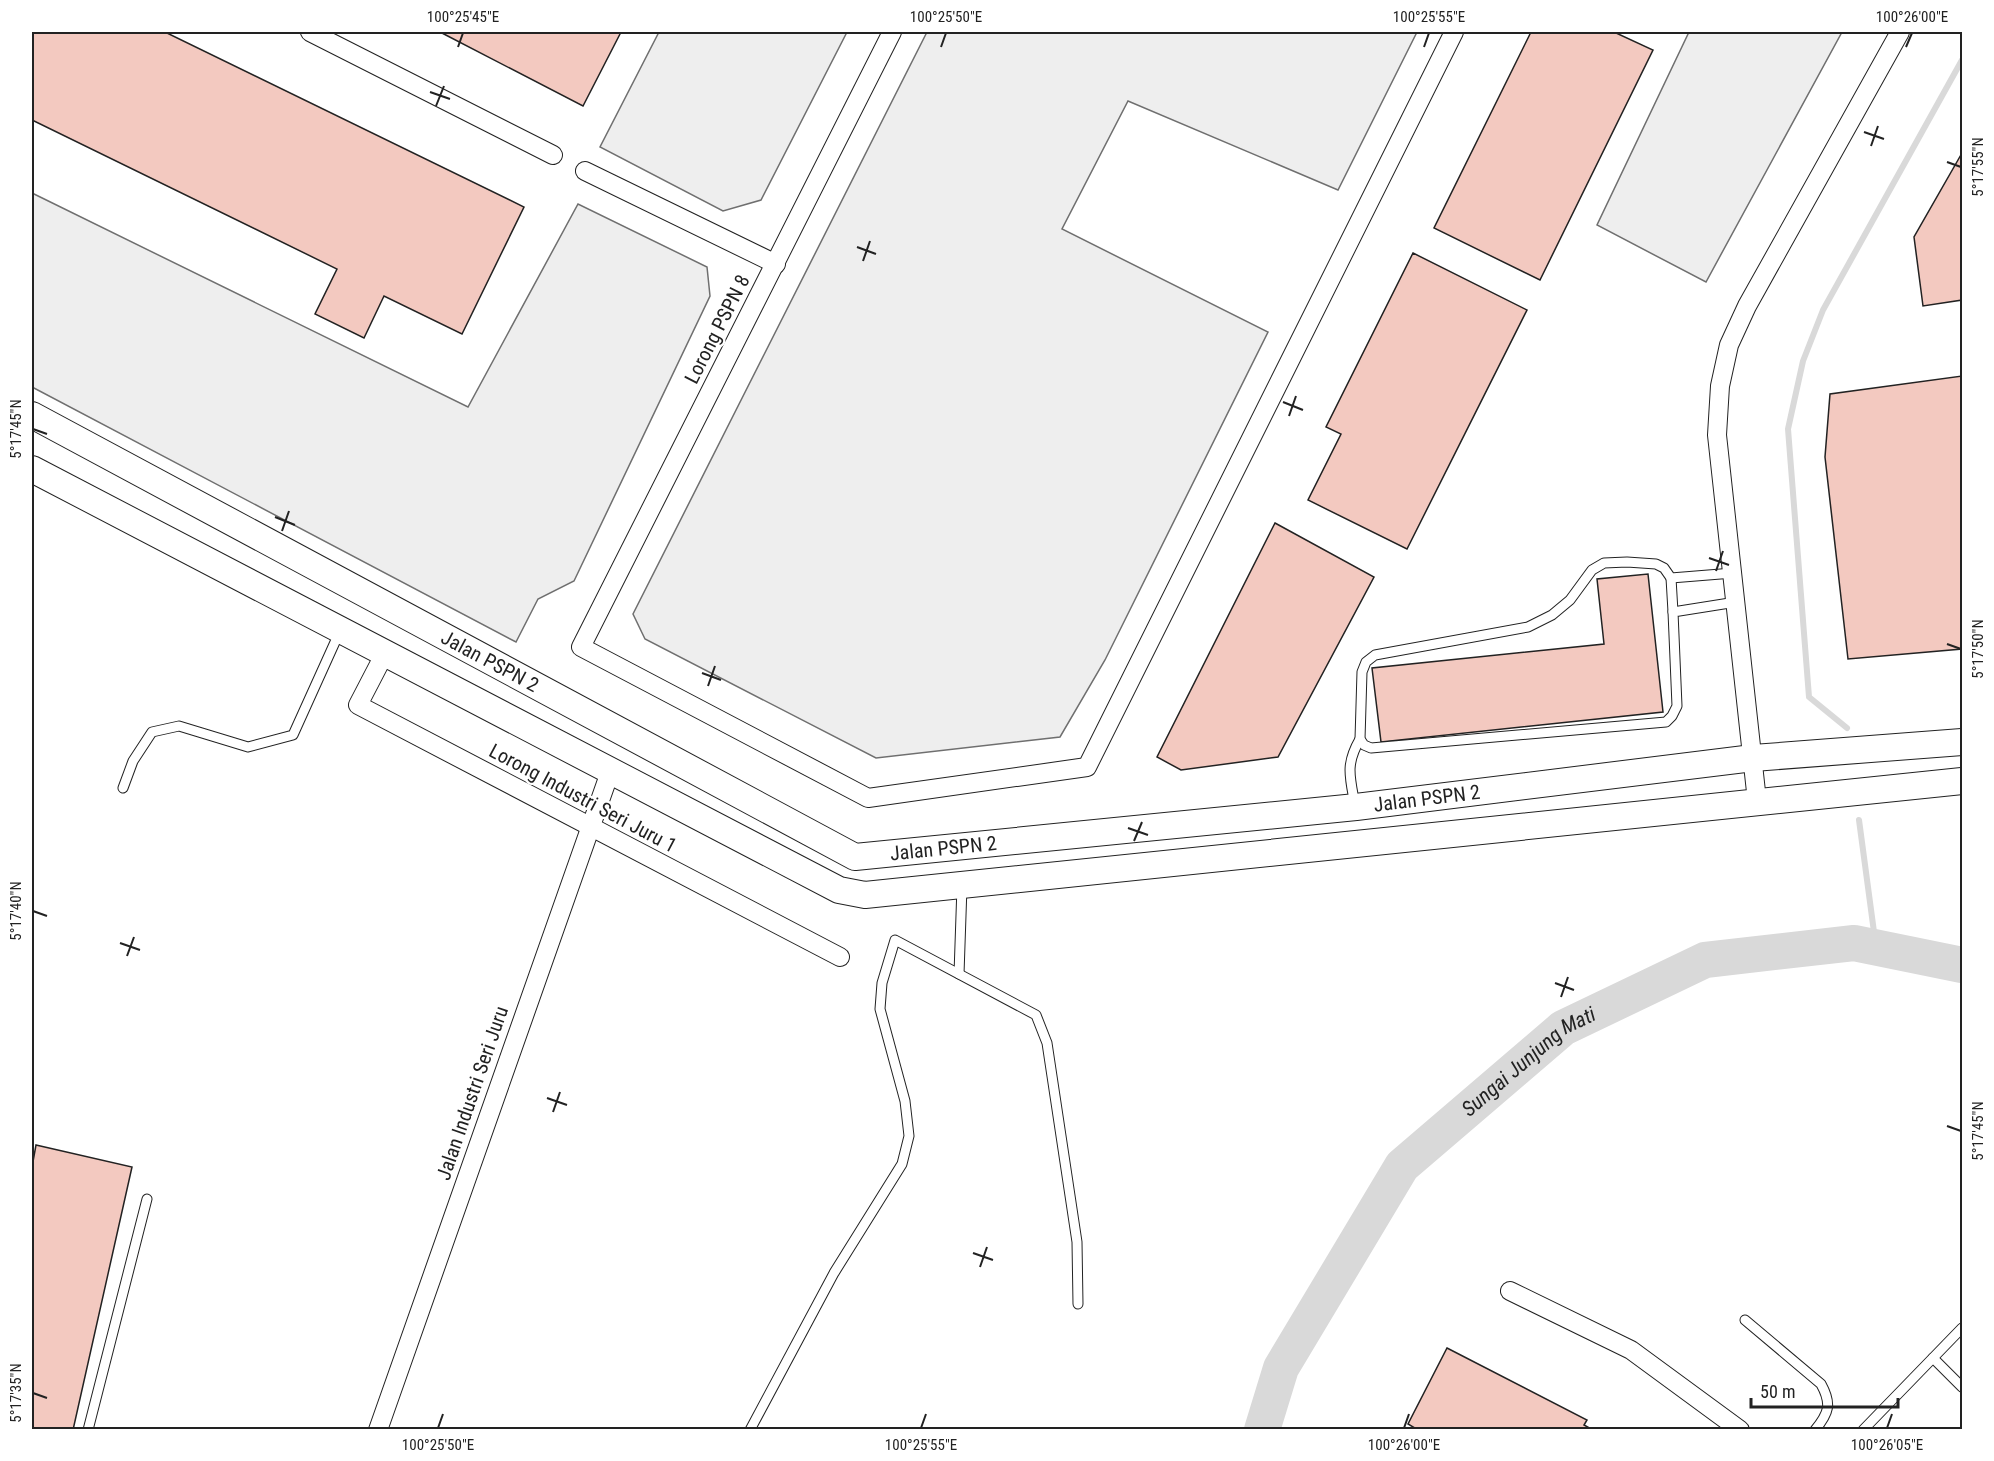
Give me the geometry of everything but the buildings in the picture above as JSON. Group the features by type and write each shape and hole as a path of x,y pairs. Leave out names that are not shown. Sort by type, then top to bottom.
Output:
{"street":[{"path":"310,32 553,155"},
{"name":"Lorong PSPN 8","path":"892,32 581,646 868,798 1087,768 1454,32"},
{"path":"1757,801 1718,435 1720,386 1729,345 1746,306 1900,32"},
{"path":"585,171 776,264"},
{"name":"Jalan PSPN 2","path":"32,416 855,857 1356,807 1753,758 1962,742"},
{"name":"Jalan PSPN 2","path":"32,469 839,890 865,895 1962,781"},
{"name":"Lorong Industri Seri Juru 1","path":"385,653 358,705 840,957"},
{"name":"Jalan Industri Seri Juru","path":"378,1430 589,826 610,772"},
{"path":"1510,1291 1631,1350 1740,1430"}],"lane":[{"path":"1356,807 1350,763 1360,739 1362,672 1366,662 1376,655 1528,627 1561,608 1570,600 1592,570 1604,563 1656,564 1664,568 1671,578 1677,706 1666,722 1371,748 1364,745 1360,739"},
{"path":"1671,578 1733,573"},
{"path":"1673,612 1736,602"},
{"path":"123,788 133,761 152,732 179,726 248,747 293,735 340,631"},
{"path":"959,974 962,885"},
{"path":"750,1430 834,1273 902,1164 909,1137 905,1101 880,1009 882,982 895,940 1036,1015 1047,1043 1077,1242 1078,1304"},
{"path":"88,1430 147,1199"},
{"path":"1745,1320 1821,1384 1828,1397 1828,1409 1815,1430"},
{"path":"1863,1430 1962,1328"},
{"path":"1933,1358 1962,1387"}],"shaded area":[{"path":"659,32 847,32 761,200 723,211 600,147"},
{"path":"927,32 1417,32 1338,190 1128,101 1062,229 1268,332 1105,660 1060,737 876,758 645,639 633,614"},
{"path":"1689,32 1842,32 1706,282 1597,225"},
{"path":"32,193 468,407 578,204 707,267 710,296 574,581 538,599 516,642 32,387"}],"waterway":[{"path":"1847,728 1809,697 1788,429 1803,361 1823,310 1962,60"},
{"path":"1859,820 1876,947"},
{"name":"Sungai Junjung Mati","path":"1262,1430 1281,1368 1402,1166 1563,1028 1705,960 1854,943 1962,965"}]}
